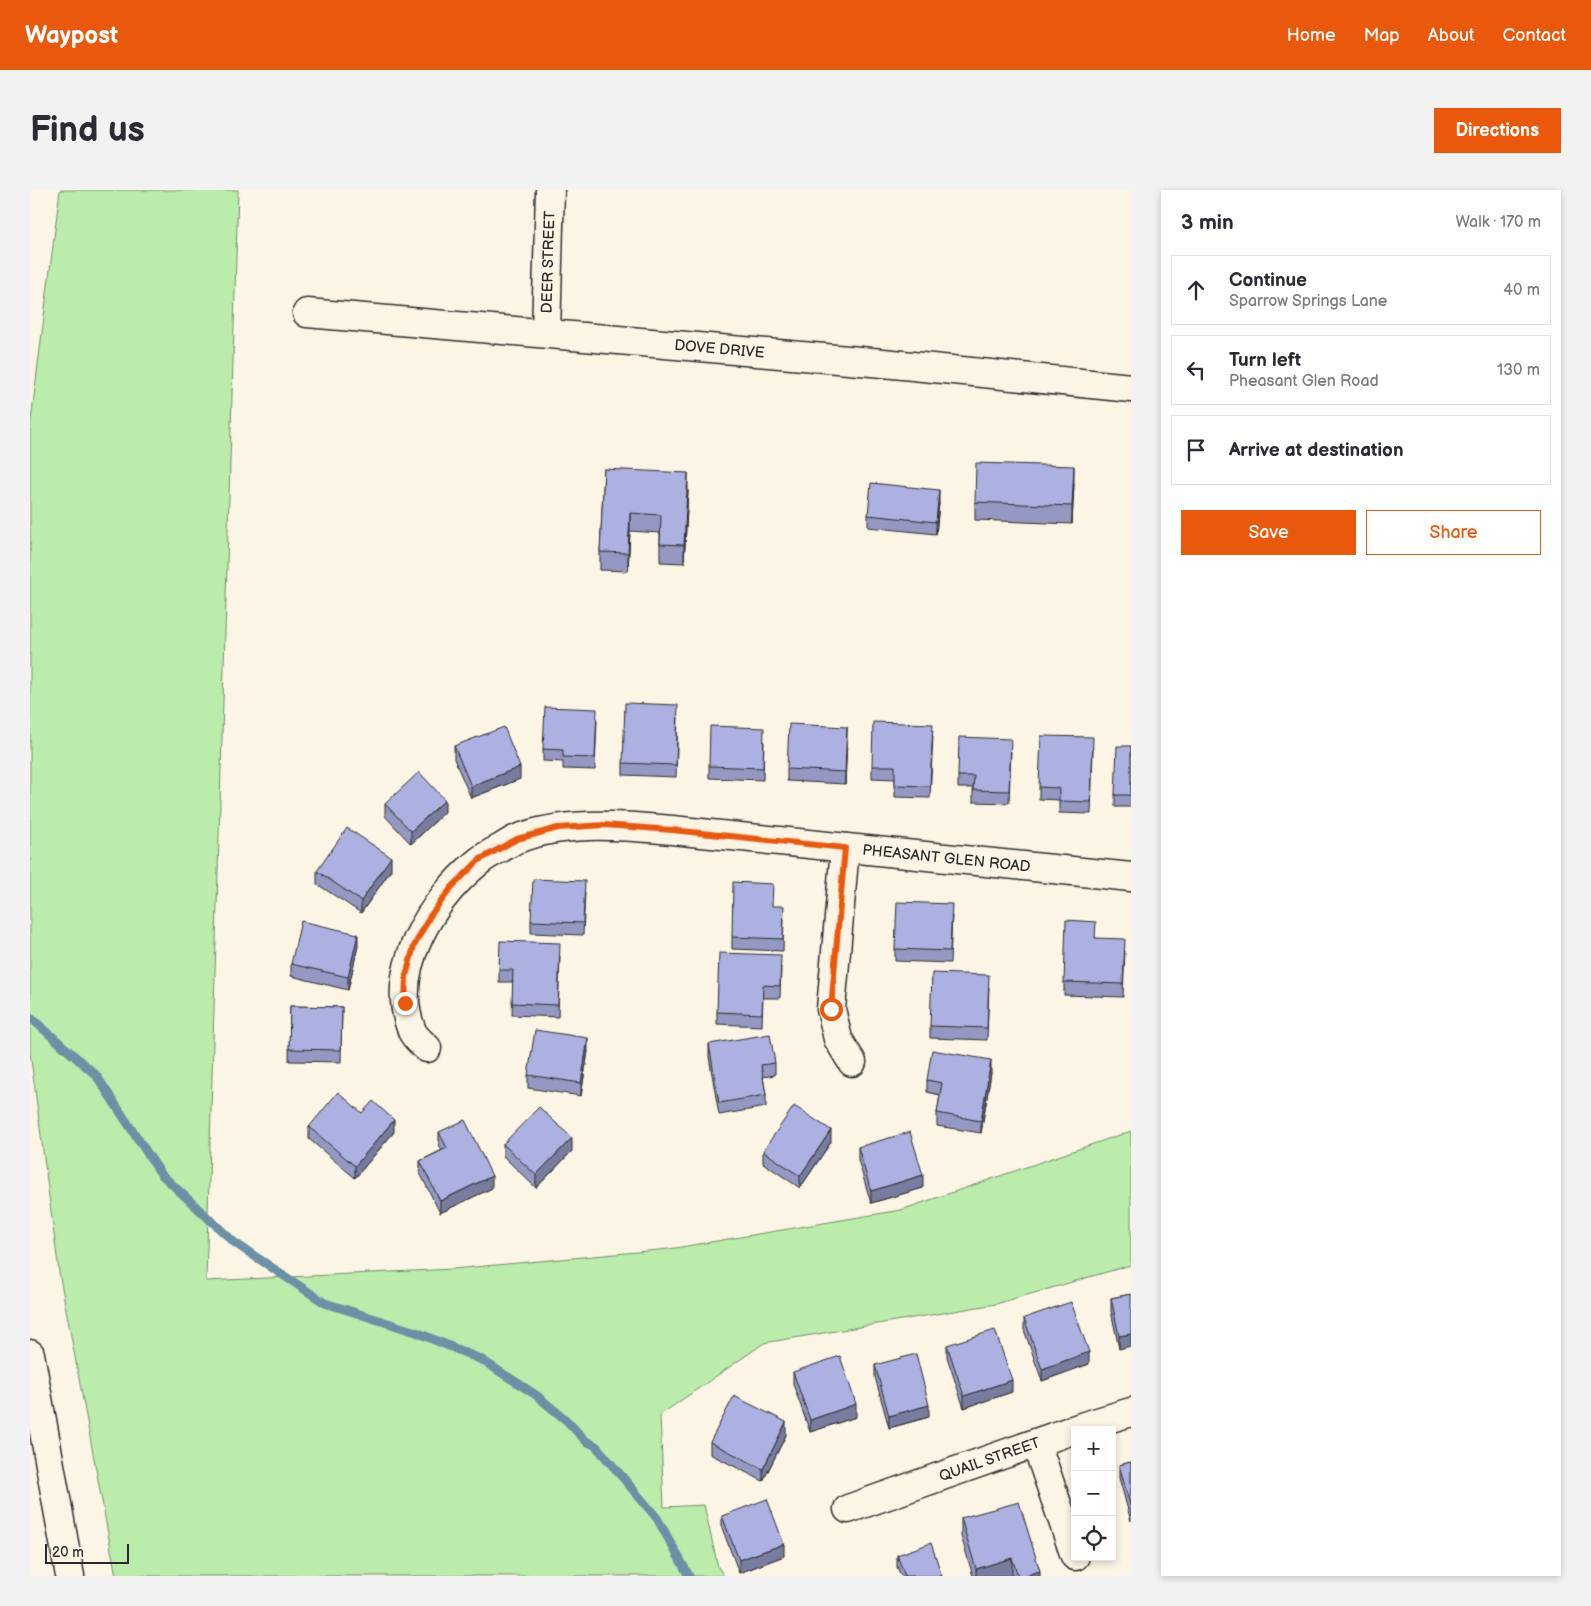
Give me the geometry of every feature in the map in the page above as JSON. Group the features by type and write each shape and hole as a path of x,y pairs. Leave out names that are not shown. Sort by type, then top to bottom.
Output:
{"main road":[{"name":"DEER STREET","path":"546,333 550,190"},
{"name":"DOVE DRIVE","path":"307,313 892,364 1131,388"},
{"name":"PHEASANT GLEN ROAD","path":"427,1048 412,1033 405,1003 406,976 414,946 430,916 452,887 479,860 517,839 558,828 604,825 672,830 1131,877"},
{"path":"845,848 831,1009 838,1039 852,1062"},
{"path":"30,1354 70,1576"},
{"name":"QUAIL STREET","path":"848,1509 1036,1442 1131,1412"},
{"path":"1036,1442 1071,1544"},
{"path":"1077,1561 1082,1576"}],"green space":[{"path":"60,190 238,190 206,1281 453,1269 669,1249 901,1210 1131,1131 1131,1265 996,1304 764,1343 660,1415 664,1507 704,1505 718,1567 724,1576 116,1576 59,1272 30,1052 30,428"}],"building":[{"path":"976,463 1074,466 1072,506 975,502"},
{"path":"604,469 688,473 684,545 660,544 661,515 630,513 628,553 600,552"},
{"path":"871,483 939,490 936,522 868,515"},
{"path":"625,703 678,705 676,765 623,763"},
{"path":"545,707 597,709 595,758 563,757 563,750 543,749"},
{"path":"873,722 933,724 930,786 895,785 895,766 872,766"},
{"path":"789,724 847,727 845,772 787,769"},
{"path":"710,726 764,728 763,768 709,766"},
{"path":"504,727 520,767 471,786 454,746"},
{"path":"1041,736 1093,737 1091,802 1059,801 1059,788 1039,787"},
{"path":"959,737 1011,739 1009,791 973,790 974,776 958,776"},
{"path":"1117,746 1131,746 1131,795 1115,795"},
{"path":"419,772 445,800 411,831 385,804"},
{"path":"347,828 391,857 361,901 317,871"},
{"path":"533,879 585,881 583,923 531,921"},
{"path":"733,882 773,884 772,906 784,906 783,939 732,937"},
{"path":"897,902 952,904 950,951 895,949"},
{"path":"1066,920 1096,922 1095,938 1125,939 1123,984 1064,982"},
{"path":"301,921 358,934 348,977 291,964"},
{"path":"500,941 560,943 558,1005 512,1003 513,970 499,970"},
{"path":"719,953 781,955 780,986 763,985 762,1014 717,1012"},
{"path":"932,973 989,975 987,1028 930,1026"},
{"path":"290,1006 342,1007 341,1050 289,1049"},
{"path":"535,1030 588,1038 581,1083 528,1075"},
{"path":"770,1034 775,1063 761,1065 766,1095 719,1103 709,1044"},
{"path":"932,1050 991,1060 981,1121 937,1113 942,1083 927,1080"},
{"path":"338,1092 362,1113 373,1101 394,1120 355,1166 309,1127"},
{"path":"794,1106 831,1130 800,1176 763,1151"},
{"path":"539,1107 572,1138 536,1175 503,1144"},
{"path":"465,1120 492,1176 440,1201 420,1161 447,1148 439,1132"},
{"path":"910,1132 923,1175 871,1191 858,1147"},
{"path":"1131,1294 1131,1334 1119,1336 1111,1298"},
{"path":"1071,1302 1089,1352 1042,1369 1024,1318"},
{"path":"995,1330 1012,1380 964,1396 947,1345"},
{"path":"916,1354 929,1405 889,1416 875,1365"},
{"path":"840,1356 856,1404 810,1420 793,1372"},
{"path":"734,1396 786,1422 763,1469 710,1442"},
{"path":"1131,1462 1131,1508 1119,1465"},
{"path":"767,1499 784,1544 739,1560 722,1516"},
{"path":"1019,1502 1040,1571 1018,1576 1012,1558 976,1569 961,1518"},
{"path":"931,1543 942,1576 905,1576 897,1555"}],"waterway":[{"path":"30,1017 96,1075 161,1174 235,1243 325,1303 416,1332 482,1360 536,1395 566,1420 586,1441 596,1446 657,1518 689,1576"}],"route":[{"path":"405,1003 406,976 414,946 430,916 452,887 479,860 517,839 558,828 604,825 845,848 831,1009"}]}
